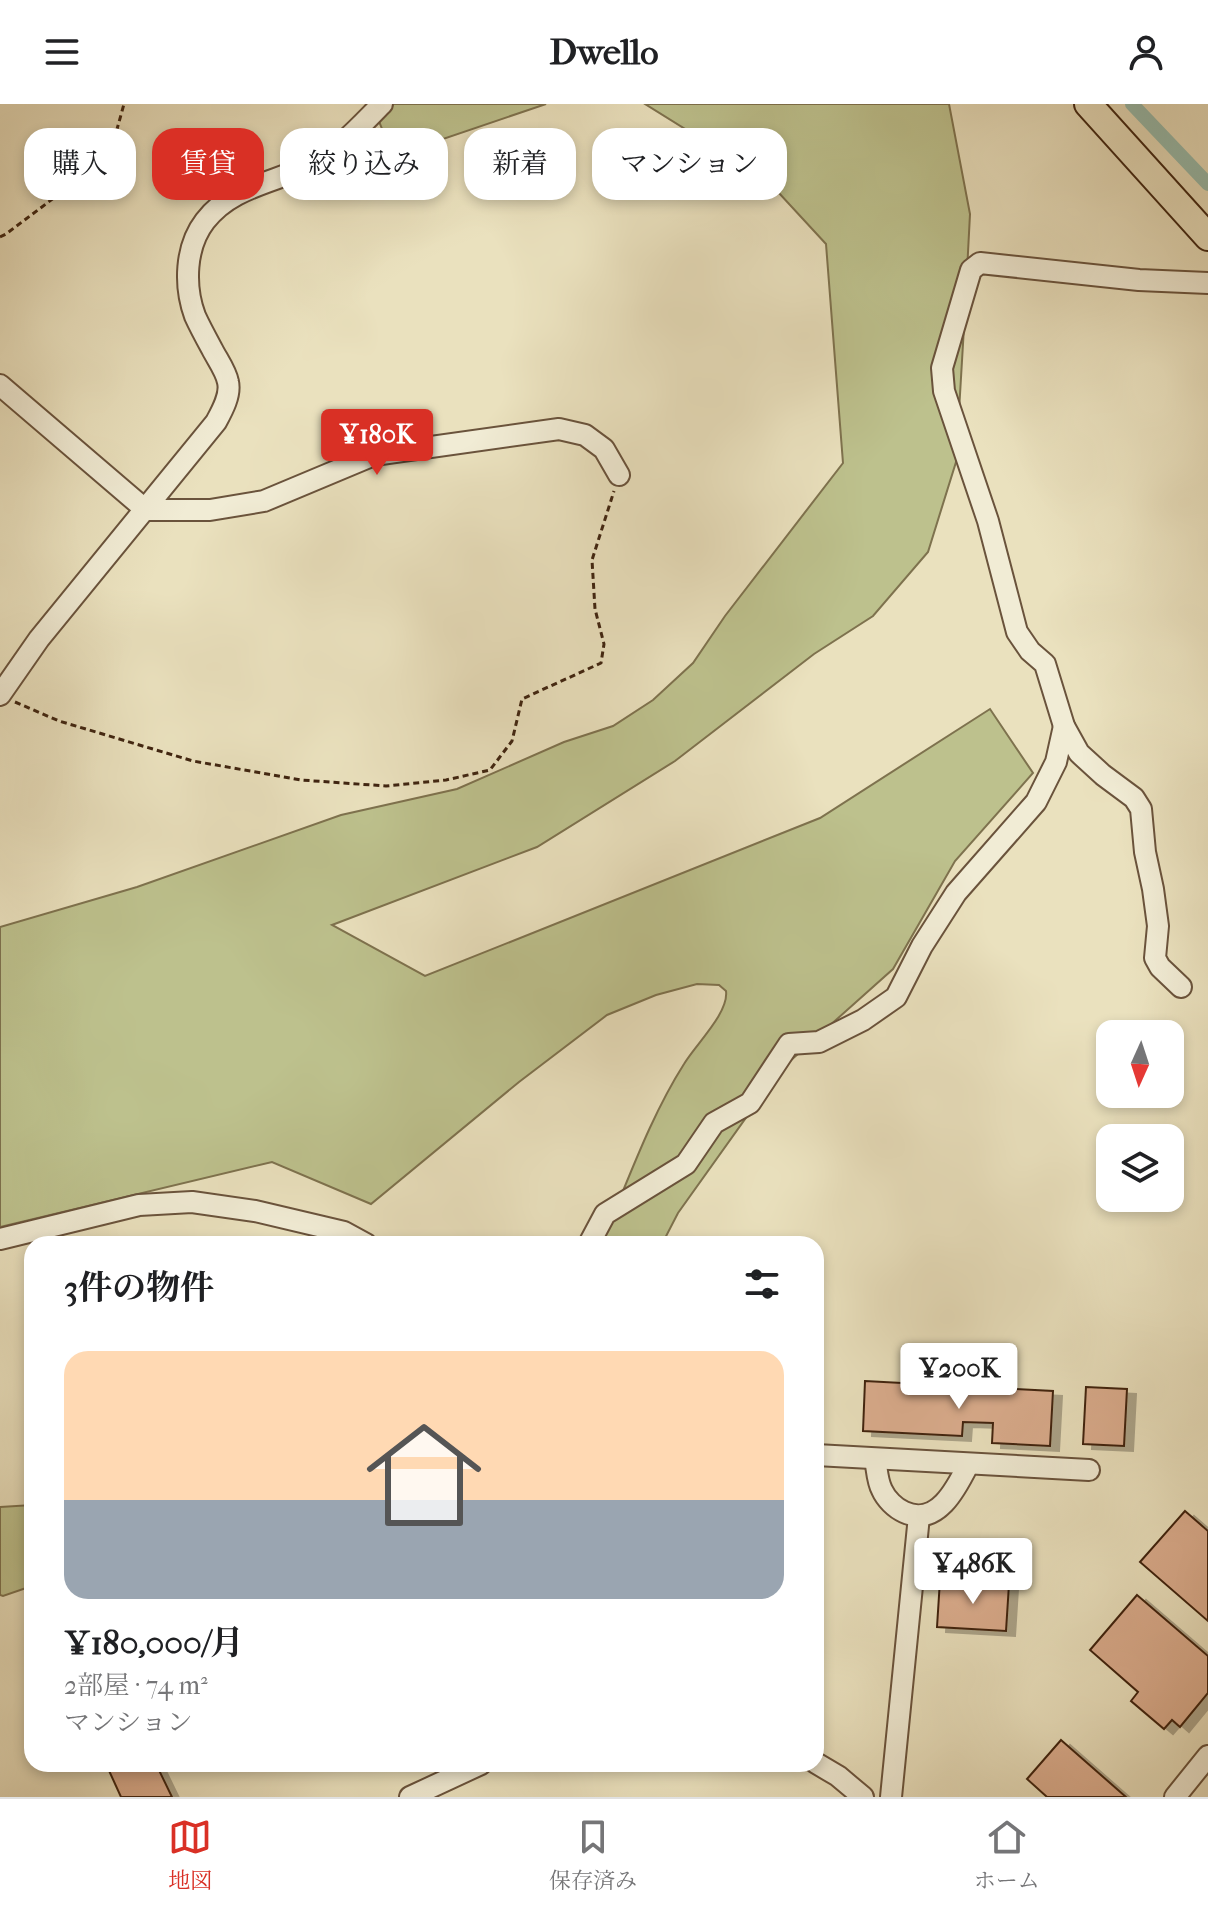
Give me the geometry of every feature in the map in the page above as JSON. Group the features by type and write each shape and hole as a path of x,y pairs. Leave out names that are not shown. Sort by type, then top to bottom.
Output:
{"main road":[{"path":"1088,104 1208,237"}],"street":[{"path":"7,698 39,639 146,510 216,422 225,406 229,383 195,315 189,286 189,257 203,224 228,199 313,163 345,141 382,104"},
{"path":"1181,987 1155,958 1158,926 1141,809 1134,798 1079,753 1064,726 1045,664 1030,651 1017,632 988,521 944,391 942,368 971,270 980,263 1139,280 1208,283"},
{"path":"0,385 146,510 210,510 264,501 374,455 559,429 585,435 595,442 604,449 619,475"},
{"path":"593,1236 605,1214 686,1164 714,1123 750,1103 789,1044 819,1042 863,1020 896,997 922,946 956,893 1036,802 1056,762 1064,726"},
{"path":"0,1239 139,1205 192,1202 255,1211 351,1236"},
{"path":"824,1456 1089,1470"},
{"path":"875,1459 881,1488 888,1499 899,1510 919,1516 941,1506 956,1488 968,1465"},
{"path":"891,1797 919,1516"},
{"path":"1175,1797 1208,1756"},
{"path":"824,1768 863,1797"},
{"path":"410,1797 464,1772"}],"path":[{"path":"0,237 71,185 114,140 124,104"},
{"path":"7,698 59,721 193,761 301,780 386,786 446,780 490,770 512,741 522,699 601,663 604,644 595,609 592,560 619,475"}],"green space":[{"path":"372,104 546,104 475,128 464,128 464,132 448,137 448,128 382,128"},
{"path":"645,104 949,104 970,214 956,462 928,552 873,616 814,654 675,761 537,847 332,925 425,976 820,818 990,709 1033,773 955,861 893,969 780,1070 678,1213 666,1236 604,1236 671,1085 722,1009 726,991 719,985 697,984 656,995 607,1015 519,1082 371,1204 272,1162 0,1227 0,927 137,887 341,815 457,789 564,742 613,726 653,700 693,663 725,616 843,463 826,244 785,200 787,128 684,128"},
{"path":"24,1506 24,1589 3,1596 0,1595 0,1507"}],"building":[{"path":"865,1381 1053,1391 1050,1446 992,1443 993,1423 963,1422 962,1436 863,1431"},
{"path":"1086,1387 1127,1389 1124,1446 1083,1444"},
{"path":"1185,1511 1208,1531 1208,1621 1140,1562"},
{"path":"940,1580 1009,1584 1006,1631 937,1627"},
{"path":"1137,1595 1208,1656 1208,1693 1180,1727 1172,1720 1164,1729 1131,1701 1138,1692 1090,1650"},
{"path":"1061,1740 1126,1797 1047,1797 1027,1779"},
{"path":"110,1772 160,1772 172,1797 121,1797"}],"waterway":[{"path":"1132,104 1208,184"}]}
